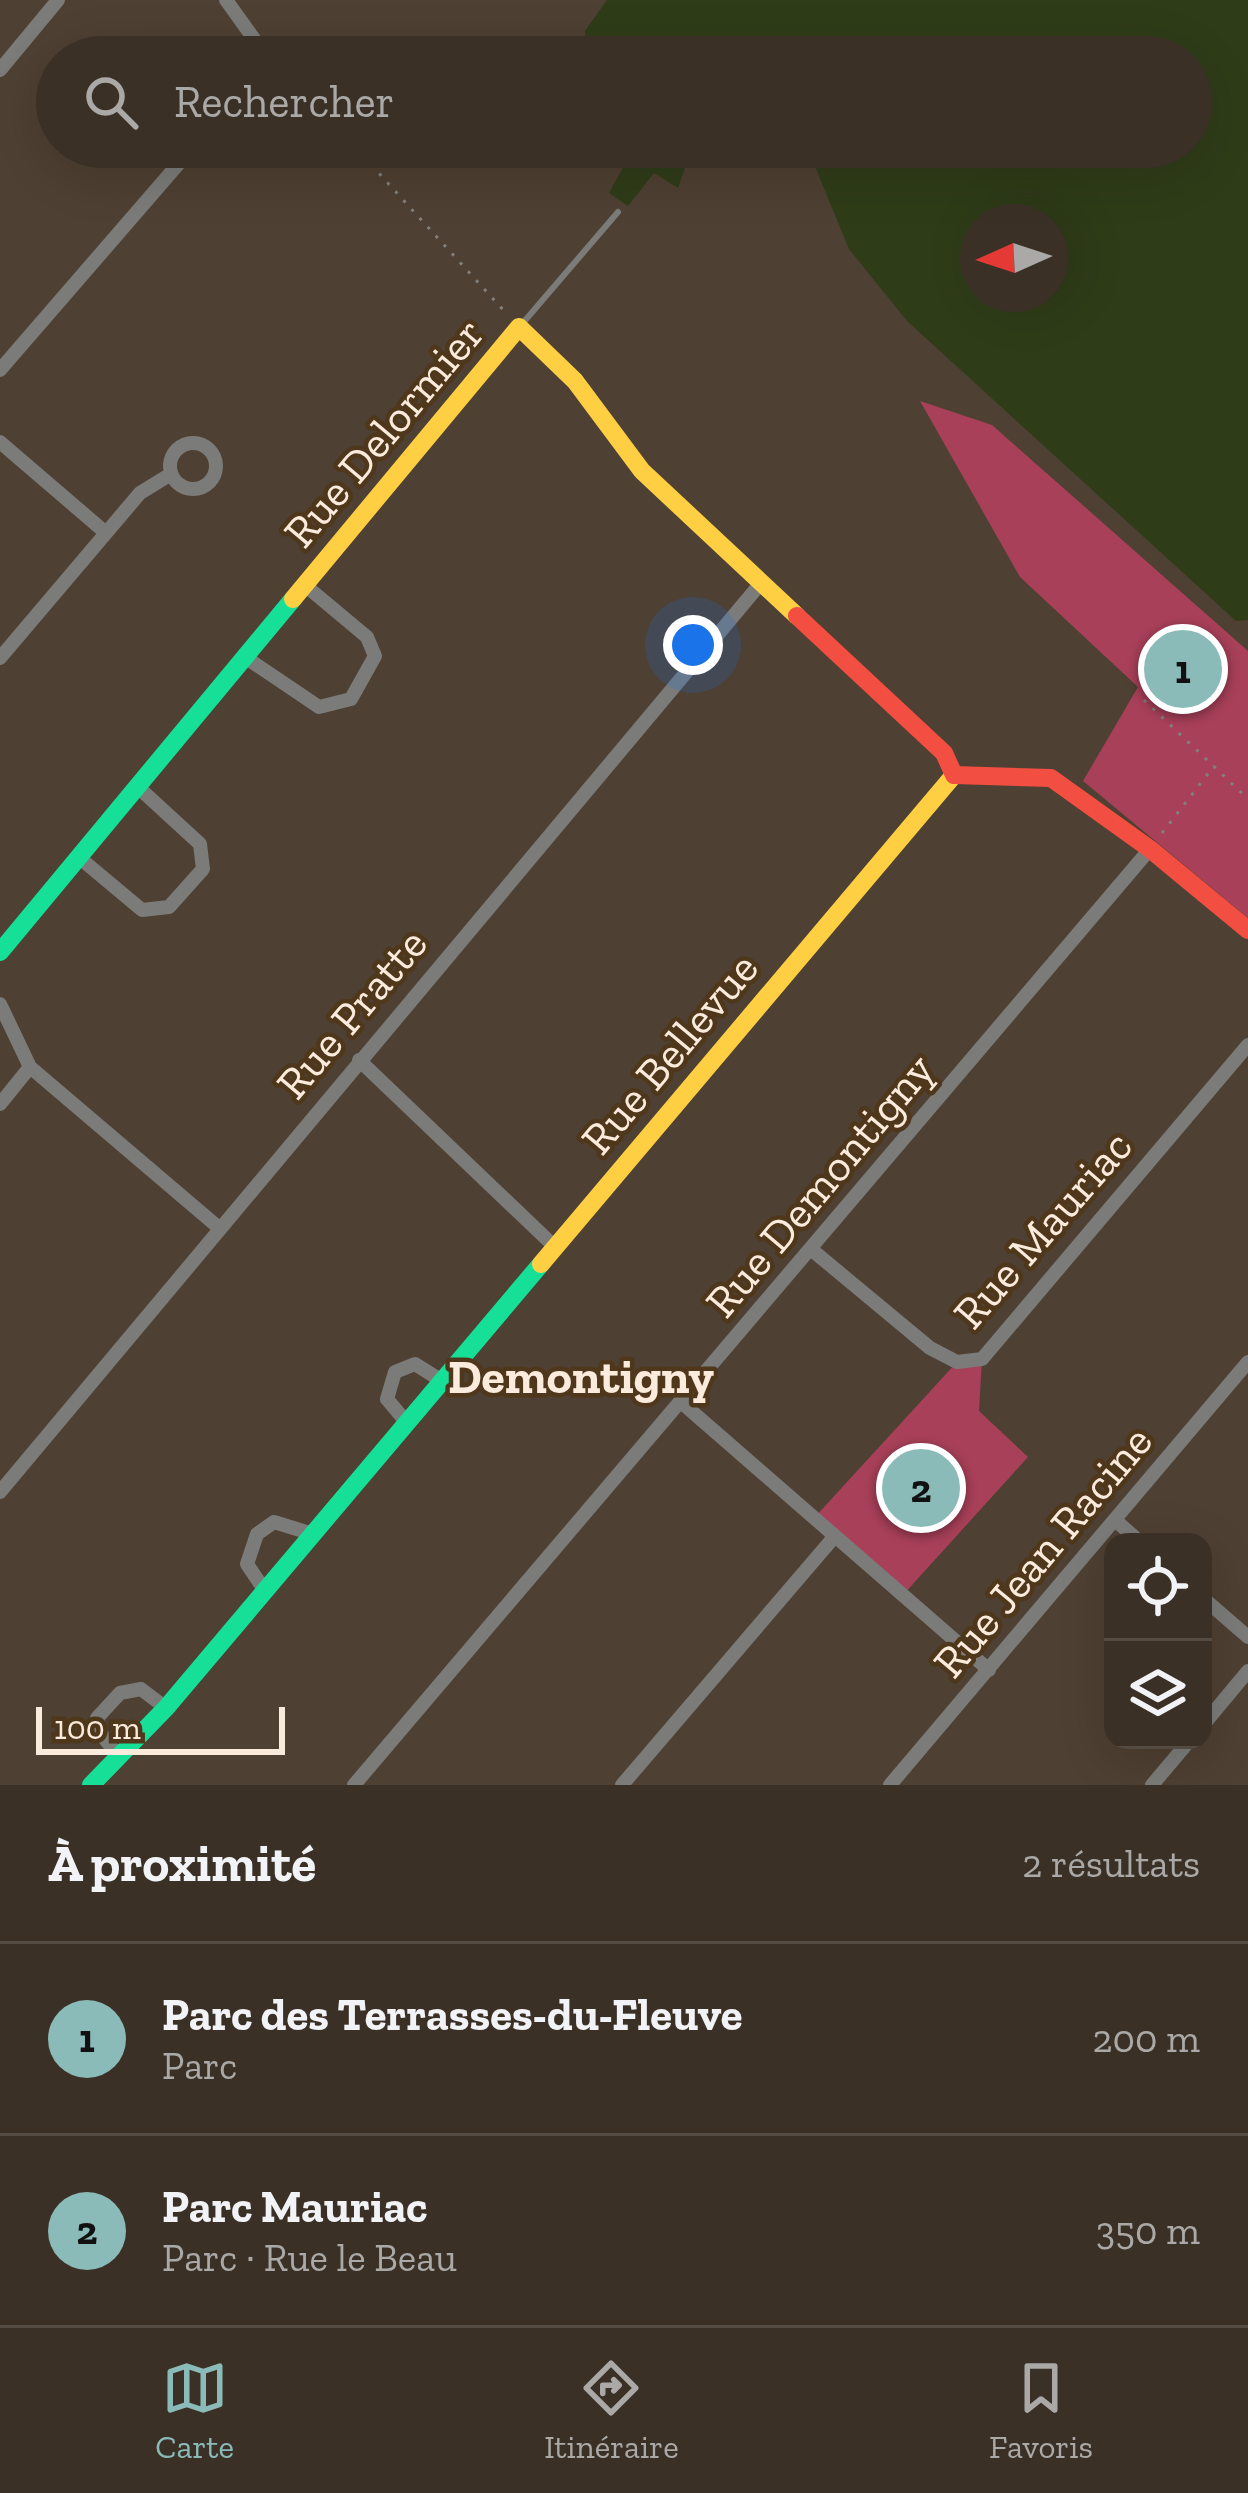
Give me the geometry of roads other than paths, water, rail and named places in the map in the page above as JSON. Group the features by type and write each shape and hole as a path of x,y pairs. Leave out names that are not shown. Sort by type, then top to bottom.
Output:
{"street":[{"path":"0,70 58,0"},
{"path":"226,0 242,15 253,36"},
{"path":"0,370 175,168"},
{"path":"519,327 575,381 642,471 944,753 954,775 1052,778 1150,848 1248,930"},
{"name":"Rue Delormier","path":"0,952 519,327"},
{"path":"0,442 106,533"},
{"path":"0,658 140,493 171,474"},
{"name":"Rue Pratte","path":"0,1492 761,583"},
{"name":"Rue Delormier","path":"245,656 319,707 351,699 375,656 367,637 306,586"},
{"name":"Rue Bellevue","path":"91,1785 166,1708 954,775"},
{"path":"81,859 142,910 169,907 203,869 200,844 139,788"},
{"name":"Rue Demontigny","path":"354,1785 1150,848"},
{"path":"0,1004 31,1066 218,1227"},
{"name":"Rue Mauriac","path":"812,1250 930,1348 957,1362 982,1359 1248,1046"},
{"path":"359,1060 555,1247"},
{"path":"0,1104 31,1066"},
{"name":"Rue Jean Racine","path":"890,1785 1248,1362"},
{"path":"407,1423 387,1399 395,1372 415,1364 442,1381"},
{"path":"681,1402 989,1670"},
{"path":"1115,1520 1129,1533"},
{"path":"265,1591 247,1564 257,1534 274,1522 313,1534"},
{"path":"622,1785 835,1536"},
{"path":"1212,1606 1248,1637"},
{"path":"1212,1714 1248,1671"},
{"path":"119,1757 101,1734 97,1718 120,1693 141,1688 166,1708"},
{"path":"1152,1785 1182,1749"}],"lane":[{"path":"519,327 619,212"}],"place":[{"name":"Parc des Terrasses-du-Fleuve","path":"1183,669"},
{"name":"Parc Mauriac","path":"921,1488"}],"district":[{"name":"Demontigny","path":"581,1376"}]}
